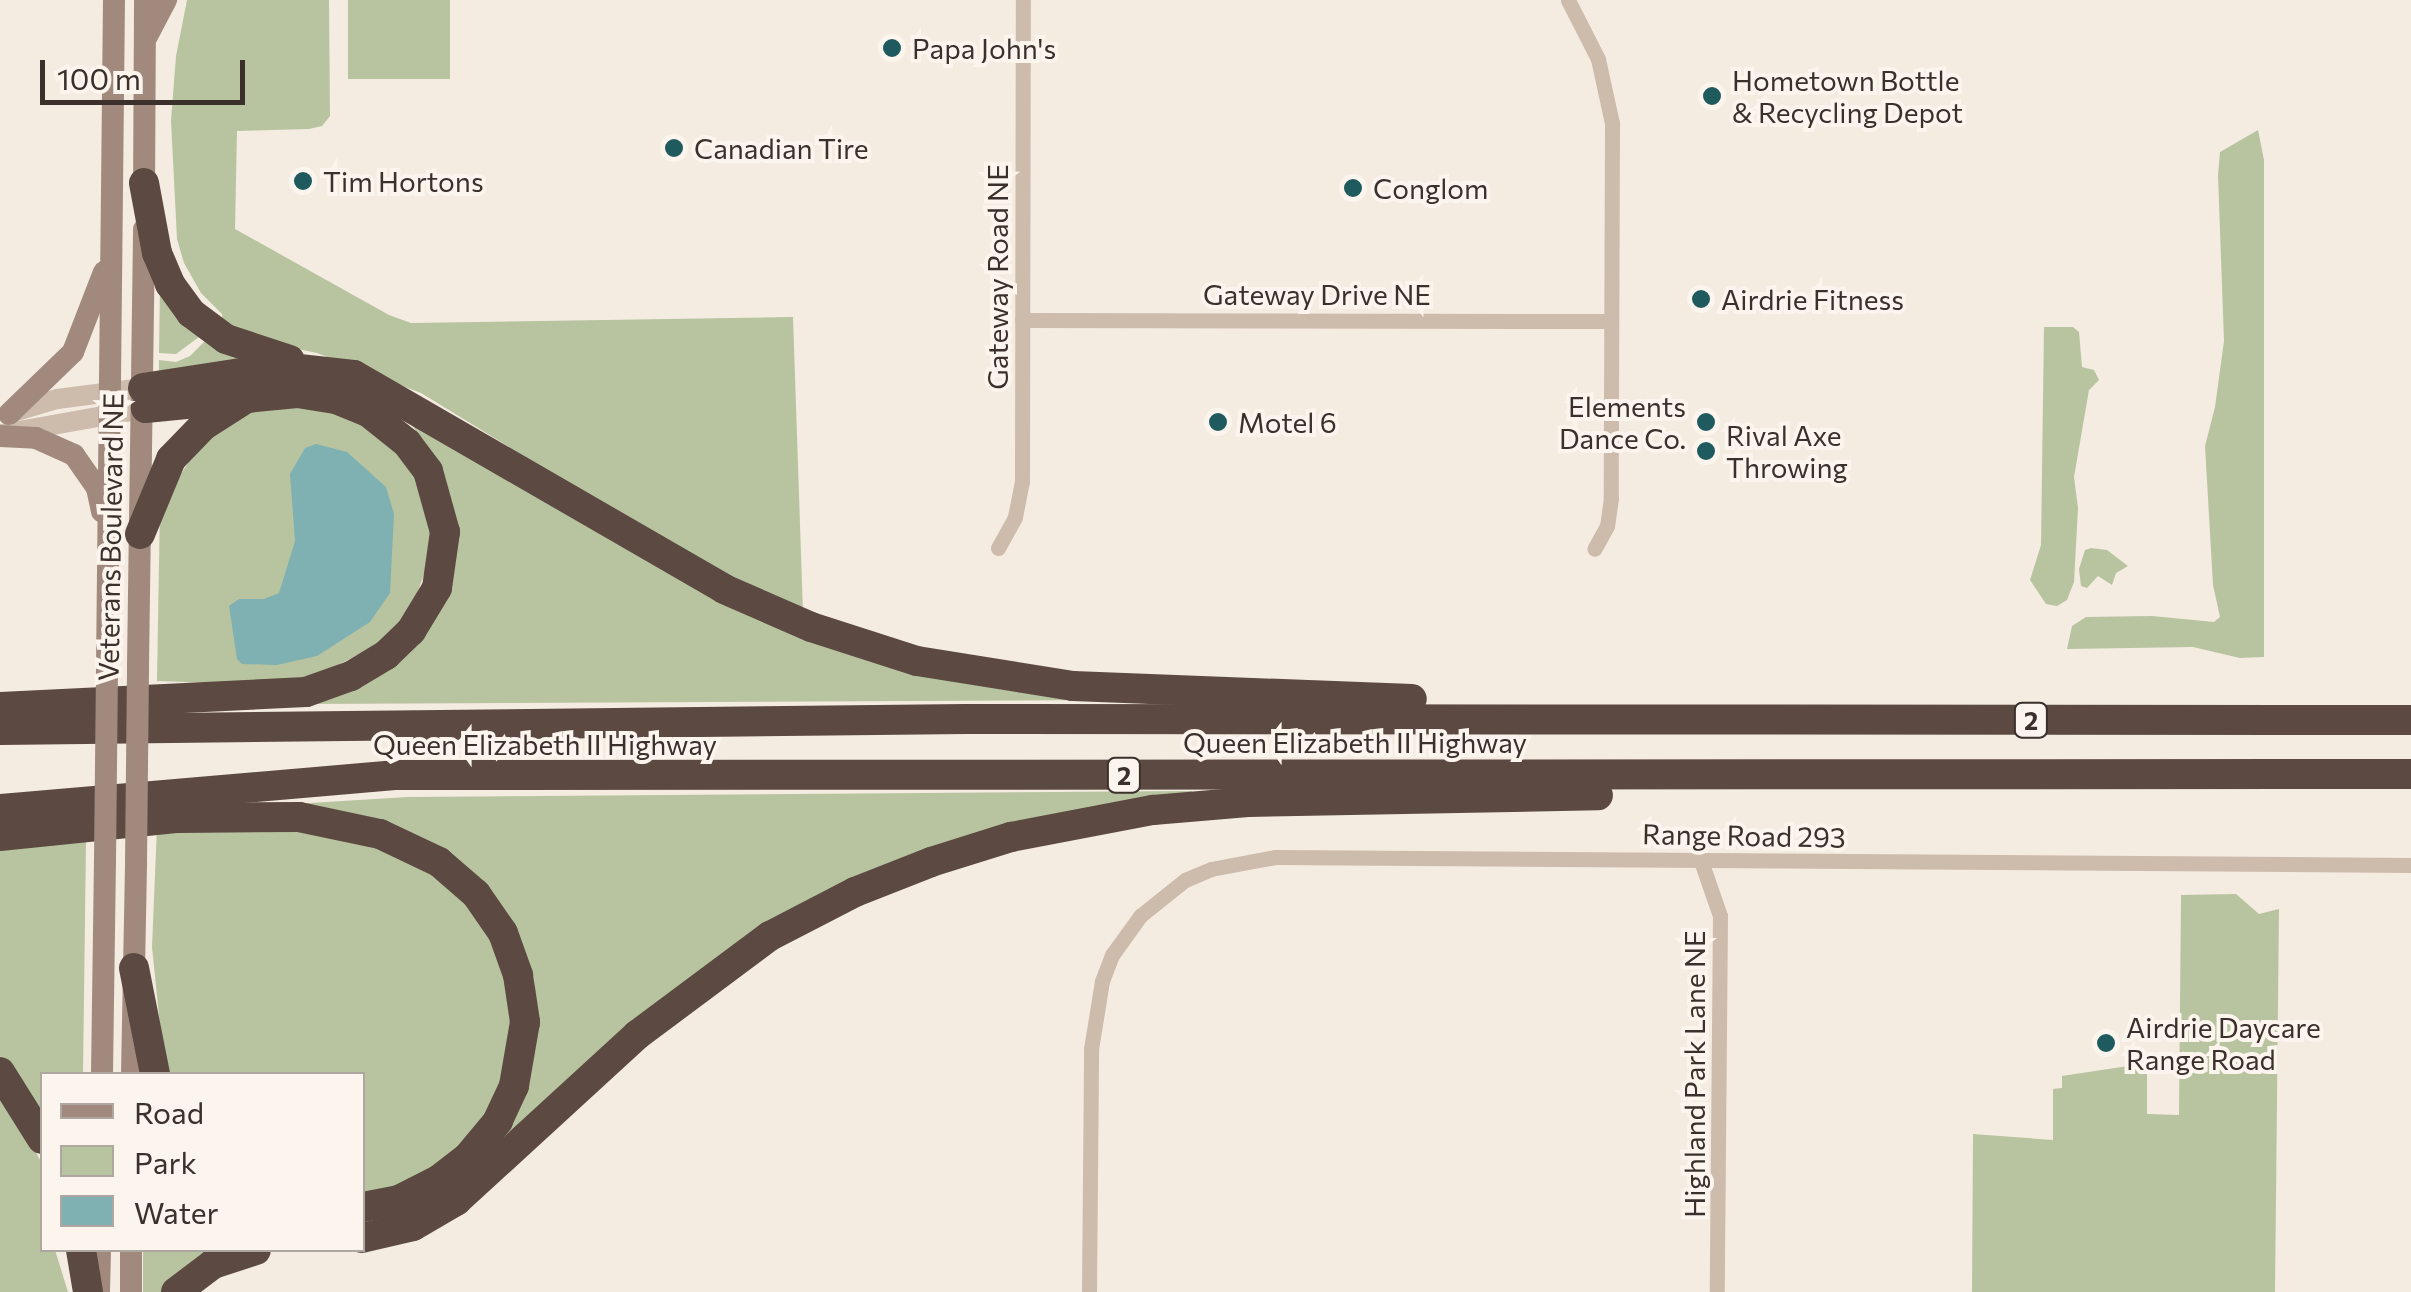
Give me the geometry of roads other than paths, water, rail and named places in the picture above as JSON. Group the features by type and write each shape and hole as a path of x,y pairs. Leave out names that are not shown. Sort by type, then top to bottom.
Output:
{"highway":[{"path":"144,183 157,252 170,284 190,312 242,347 374,384 724,589 811,628 917,661 1073,686 1535,704 1685,718"},
{"path":"142,398 281,366 312,367"},
{"path":"0,708 306,692 370,666 411,630 437,588 445,556 442,510 419,457 380,419 352,404 315,394 142,398"},
{"path":"140,534 162,476 182,445 203,426 249,397"},
{"name":"Queen Elizabeth II Highway","path":"0,730 516,722 2411,720"},
{"path":"365,1237 413,1226 456,1201 637,1035 770,936 855,892 1011,837 1101,817 1248,802 1901,789 2250,774"},
{"name":"Queen Elizabeth II Highway","path":"0,809 398,775 2411,774"},
{"path":"0,836 178,818 299,817 380,834 439,862 476,894 503,933 518,975 525,1022 523,1054 514,1086 498,1121 468,1157 440,1179 399,1200 365,1206"},
{"path":"134,968 155,1072"},
{"path":"0,1072 40,1136"},
{"path":"81,1252 88,1292"},
{"path":"176,1292 213,1264 250,1252"}],"main road":[{"name":"Veterans Boulevard NE","path":"102,1072 114,0"},
{"name":"Veterans Boulevard NE","path":"132,1072 144,0"},
{"path":"145,39 166,0"},
{"path":"108,538 97,488 74,455 2,426 64,364 82,339 112,245"},
{"path":"99,1292 100,1252"},
{"path":"131,1252 131,1292"}],"street":[{"name":"Gateway Road NE","path":"998,548 1015,518 1022,481 1023,0"},
{"path":"1568,0 1598,59 1612,122 1611,498 1607,526 1594,549"},
{"name":"Gateway Drive NE","path":"1022,320 1611,320"},
{"path":"2,426 41,403 142,398"},
{"name":"Range Road 293","path":"1088,1292 1093,1026 1102,980 1112,956 1140,916 1172,889 1198,874 1242,861 1275,857 2411,865"},
{"name":"Highland Park Lane NE","path":"1701,860 1720,916 1717,1292"}],"water":[{"path":"316,444 347,452 386,487 394,514 390,593 370,622 317,656 277,665 242,664 237,659 229,606 239,599 264,599 279,593 295,541 290,474 305,448"}],"place":[{"name":"Papa John's","path":"892,48"},
{"name":"Hometown Bottle & Recycling Depot","path":"1712,96"},
{"name":"Canadian Tire","path":"674,148"},
{"name":"Tim Hortons","path":"303,181"},
{"name":"Conglom","path":"1353,188"},
{"name":"Airdrie Fitness","path":"1701,299"},
{"name":"Motel 6","path":"1218,422"},
{"name":"Elements Dance Co.","path":"1706,422"},
{"name":"Rival Axe Throwing","path":"1706,451"},
{"name":"Airdrie Daycare Range Road","path":"2106,1043"}]}
